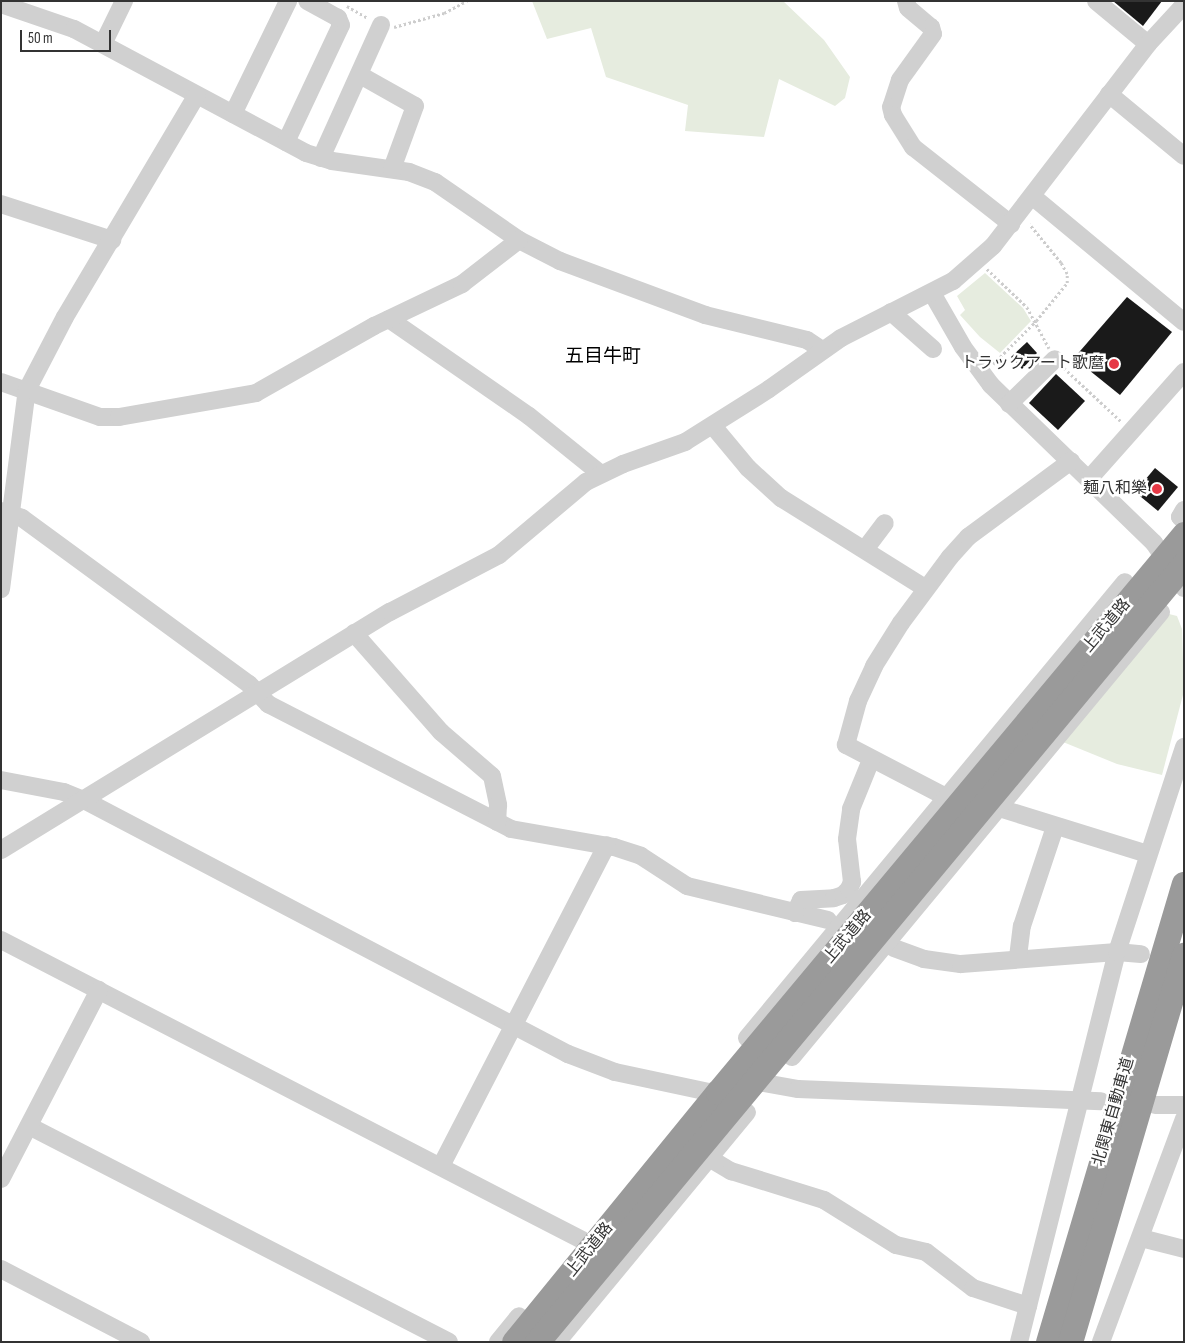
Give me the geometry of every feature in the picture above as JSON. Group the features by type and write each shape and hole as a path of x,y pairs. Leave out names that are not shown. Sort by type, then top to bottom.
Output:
{"highway":[{"name":"上武道路","path":"537,1342 639,1232 752,1083 896,921 1099,676 1177,572 1184,534"},
{"name":"上武道路","path":"514,1342 718,1092 822,958 1042,694 1177,572"},
{"name":"北関東自動車道","path":"1048,1342 1184,884"},
{"name":"北関東自動車道","path":"1070,1342 1184,954"}],"street":[{"path":"103,44 124,1"},
{"path":"233,114 288,1"},
{"path":"286,142 341,24 338,18 307,1"},
{"path":"906,1 908,8 930,27 933,34 900,80 892,107 893,115 913,147 1015,219"},
{"path":"1096,1 1148,44"},
{"path":"1,4 74,30 286,142 321,158 392,169 440,184 519,240 560,261 672,303 807,340 822,350"},
{"path":"1,850 354,633 499,555 575,491 601,474 685,442 713,426 822,350 891,312 932,293 973,266 1015,219 1148,44 1184,5"},
{"path":"321,158 381,25"},
{"path":"360,75 410,100 415,106 392,169"},
{"path":"1109,94 1184,156"},
{"path":"1,589 6,512 27,390 64,317 112,240 197,95"},
{"path":"1032,196 1184,322"},
{"path":"1,204 112,240"},
{"path":"1,382 100,417 119,417 256,393 389,319 462,284 519,240"},
{"path":"932,293 981,372 1009,404 1154,543 1177,572"},
{"path":"891,312 933,349"},
{"path":"389,319 529,416 601,474"},
{"path":"1009,404 1055,359"},
{"path":"1089,479 1184,372"},
{"path":"713,426 748,468 781,498 866,548 925,588"},
{"path":"946,797 849,748 846,736 874,666 925,588 968,537 1071,462"},
{"path":"1184,510 1180,517 1184,521"},
{"path":"6,512 256,692 268,704 497,822 523,834 607,845 641,856 687,886 828,920"},
{"path":"866,548 885,523"},
{"path":"747,1038 822,958 946,797 1042,694 1125,582"},
{"path":"792,1057 896,921 999,808 1099,676 1161,612"},
{"path":"354,633 441,732 492,776 498,805 497,822"},
{"path":"1018,1342 1117,952 1184,747"},
{"path":"795,913 801,900 834,898 843,895 849,889 852,882 848,839 851,809 871,760"},
{"path":"1,780 64,792 84,800 512,1025 590,1064 647,1080 718,1092 752,1083 798,1089 1101,1101"},
{"path":"999,808 1055,827 1148,854"},
{"path":"1018,957 1022,926 1055,827"},
{"path":"441,1166 512,1025 607,845"},
{"path":"1,940 582,1240"},
{"path":"894,948 914,957 947,963 977,963 1018,957 1117,952 1141,954"},
{"path":"1,1179 99,990"},
{"path":"1155,1105 1184,1105"},
{"path":"557,1342 639,1232 709,1158 747,1112"},
{"path":"1101,1342 1184,1119"},
{"path":"498,1342 679,1123"},
{"path":"29,1126 449,1342"},
{"path":"709,1158 732,1171 824,1200 896,1245 926,1252 973,1288 1028,1306"},
{"path":"1141,1238 1184,1249"},
{"path":"1,1270 141,1342"}],"path":[{"path":"339,1 381,25 394,27 444,13 467,1"},
{"path":"981,372 1036,321 1066,283 1067,274 1061,263 1015,219"}],"shaded area":[{"path":"532,1 783,1 824,40 850,77 845,98 835,106 779,79 764,137 685,131 688,105 606,77 591,28 547,39"},
{"path":"985,273 1023,308 1031,321 1000,353 980,337 960,315 965,310 957,296"},
{"path":"1169,614 1177,616 1182,629 1184,691 1162,775 1117,764 1063,742"}],"building":[{"path":"1113,1 1162,1 1143,26"},
{"path":"1127,297 1172,332 1120,395 1074,358"},
{"path":"1027,342 1037,353 1022,369 1011,357"},
{"path":"1056,374 1085,401 1058,430 1029,403"},
{"path":"1155,468 1178,487 1158,511 1135,492"}],"place":[{"name":"トラックアート歌麿","path":"1114,364"},
{"name":"麺八和樂","path":"1157,489"}],"district":[{"name":"五目牛町","path":"603,357"}]}
